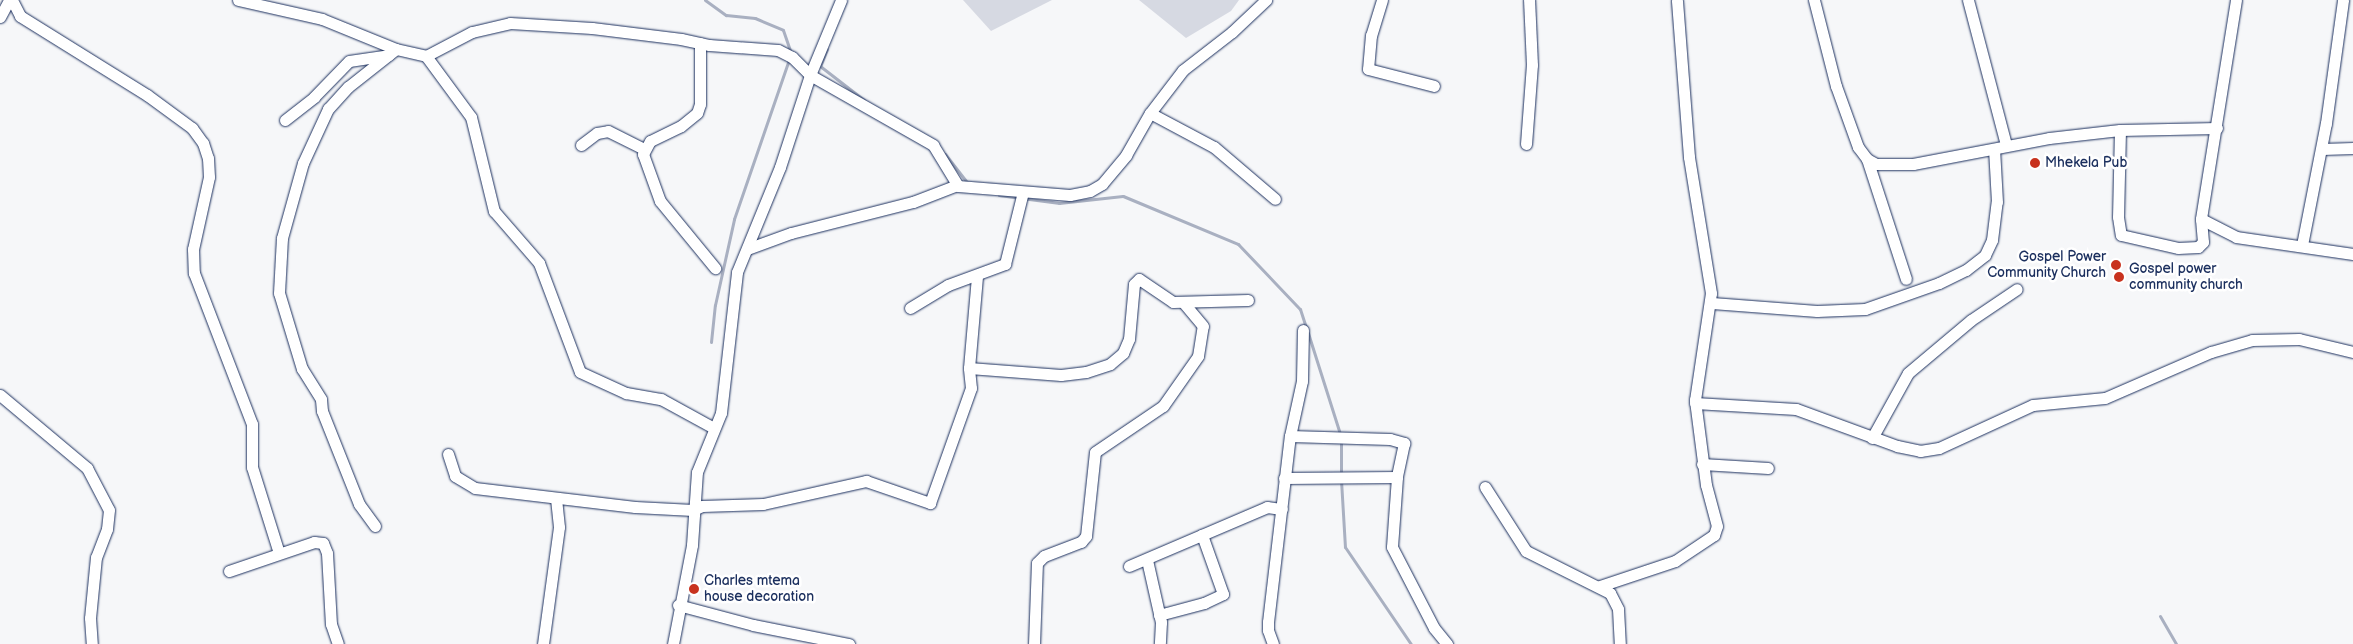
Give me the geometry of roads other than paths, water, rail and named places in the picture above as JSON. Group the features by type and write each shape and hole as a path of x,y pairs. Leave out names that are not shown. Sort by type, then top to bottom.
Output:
{"street":[{"path":"0,17 11,0 20,16 146,95 192,128 203,143 208,158 209,177 193,249 194,274 252,424 252,467 279,553"},
{"path":"238,0 330,21 392,52"},
{"path":"673,644 678,605 692,545 693,510 698,472 721,413 737,272 780,167 810,75 841,0"},
{"path":"747,250 791,233 913,202 957,185 1070,195 1095,189 1126,155 1150,112 1183,70 1232,32 1266,0"},
{"path":"1382,0 1371,35 1368,68 1434,86"},
{"path":"1526,144 1532,65 1529,0"},
{"path":"1600,586 1675,561 1714,535 1716,522 1702,464 1695,404 1695,388 1712,303 1688,157 1677,0"},
{"path":"1814,0 1836,86 1858,147 1867,160 1906,279"},
{"path":"1968,0 2006,145"},
{"path":"2120,130 2118,217 2121,235 2178,248 2198,247 2202,242 2201,219 2236,0"},
{"path":"2302,245 2322,149 2343,0"},
{"path":"285,120 314,97 349,61 392,52 426,56 472,32 510,23 592,28 700,43 778,50 792,57 810,75 933,145 957,185"},
{"path":"700,43 700,104 697,113 681,126 650,141 644,149 644,163 660,201 716,268"},
{"path":"375,526 359,504 322,411 321,399 302,369 279,293 285,224 303,163 321,121 348,87 392,52"},
{"path":"426,56 471,117 494,212 539,263 580,372 626,393 661,399 714,428"},
{"path":"1150,112 1203,140 1275,200"},
{"path":"1867,160 1885,166 1913,164 1994,149 2006,145 2120,130 2217,128"},
{"path":"581,145 597,133 608,132 644,149"},
{"path":"2322,149 2353,148"},
{"path":"1712,303 1817,311 1865,309 1939,283 1966,270 1985,255 1992,240 1997,202 1994,149"},
{"path":"910,308 948,285 977,277 1001,267 1007,260 1023,192"},
{"path":"2201,219 2236,237 2302,245 2353,254"},
{"path":"448,454 455,476 475,488 556,498 693,510 702,506 763,504 866,481 930,503 972,388 969,368 977,277"},
{"path":"969,368 1061,375 1098,369 1117,359 1126,346 1132,324 1136,281 1144,280 1169,301 1184,303 1248,300"},
{"path":"1872,438 1908,373 1971,320 2017,289"},
{"path":"1034,644 1037,563 1044,556 1081,542 1086,536 1095,452 1163,406 1198,356 1203,326 1184,303"},
{"path":"1274,644 1268,630 1268,622 1284,478 1290,436 1302,380 1303,330"},
{"path":"1695,404 1796,409 1872,438 1916,450 1939,448 2033,405 2105,398 2211,352 2252,340 2299,339 2353,352"},
{"path":"0,394 87,468 109,510 107,528 96,557 90,618 92,644"},
{"path":"1290,436 1401,440 1405,447 1397,477 1392,547 1434,628 1447,644"},
{"path":"1702,464 1768,468"},
{"path":"1284,478 1397,477"},
{"path":"1485,487 1526,551 1600,586 1616,604 1620,644"},
{"path":"543,644 559,527 556,498"},
{"path":"1129,566 1147,560 1267,507 1282,509"},
{"path":"1159,615 1204,604 1223,594 1202,535"},
{"path":"229,571 264,562 279,553 314,542 326,546 331,624 338,644"},
{"path":"1147,560 1159,615 1160,644"},
{"path":"678,605 753,625 849,644"}],"waterway":[{"path":"705,0 726,15 755,18 783,30 791,53"},
{"path":"827,49 820,66 864,100"},
{"path":"711,342 715,305 734,219 789,59"},
{"path":"945,154 967,182"},
{"path":"999,195 1059,203 1123,196 1238,244 1300,309 1306,327"},
{"path":"1308,333 1340,434"},
{"path":"1341,440 1341,474"},
{"path":"1341,480 1345,547 1411,644"},
{"path":"2160,616 2176,644"}],"place":[{"name":"Mhekela Pub","path":"2035,163"},
{"name":"Gospel Power Community Church","path":"2116,265"},
{"name":"Gospel power community church","path":"2119,277"},
{"name":"Charles mtema house decoration","path":"694,589"}]}
